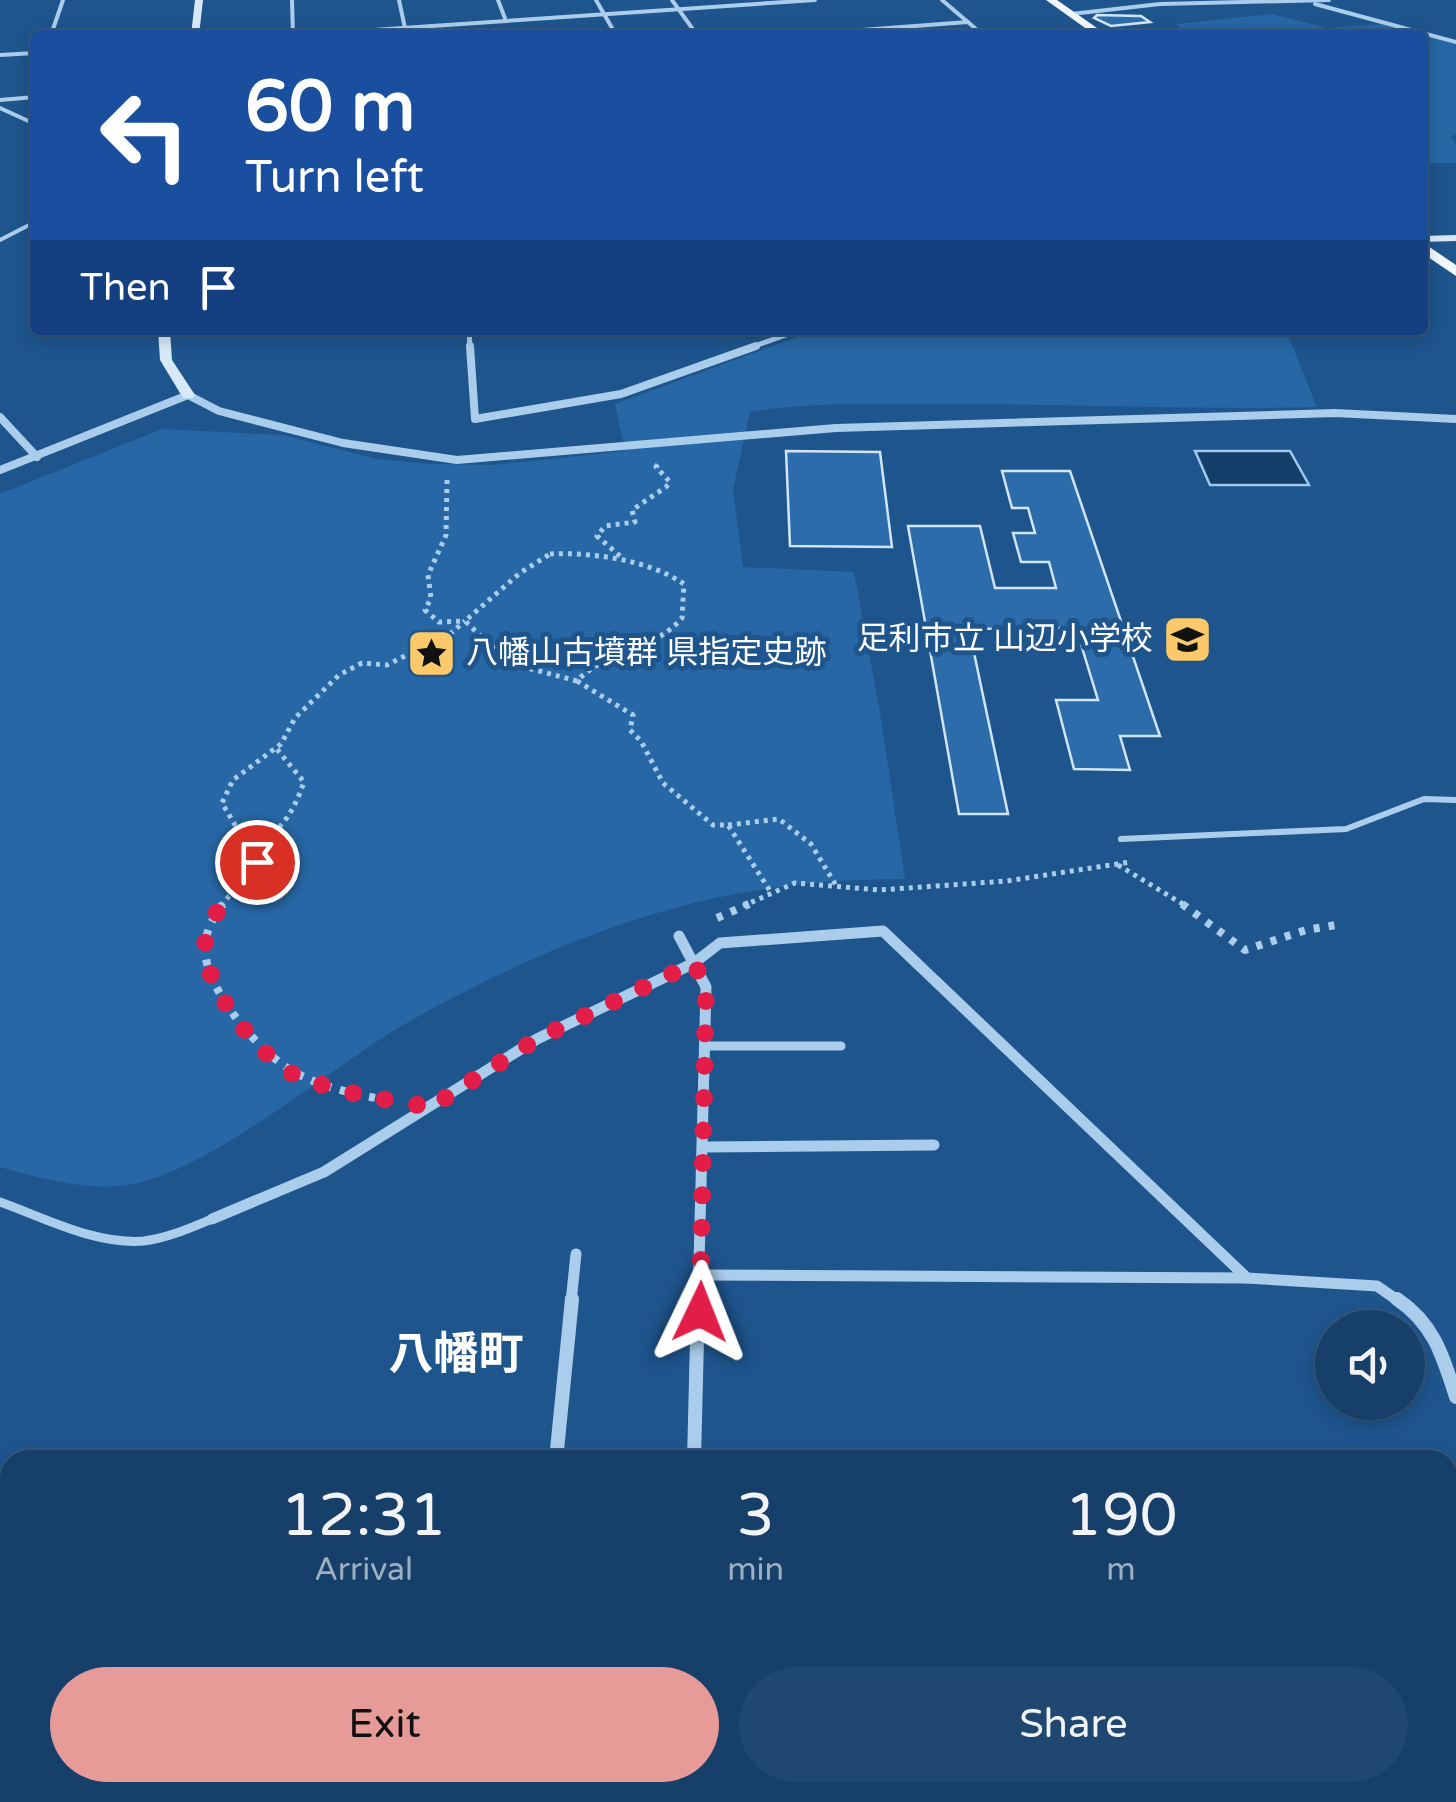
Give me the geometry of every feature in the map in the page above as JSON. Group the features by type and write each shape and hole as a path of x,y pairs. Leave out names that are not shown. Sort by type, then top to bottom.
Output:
{"main road":[{"path":"1051,0 1095,30"},
{"path":"1428,251 1456,272"}],"street":[{"path":"53,30 63,0"},
{"path":"196,30 199,0"},
{"path":"292,0 295,30"},
{"path":"399,0 406,28"},
{"path":"498,0 506,21"},
{"path":"596,0 613,30"},
{"path":"672,0 694,30"},
{"path":"375,30 815,0"},
{"path":"942,0 977,30"},
{"path":"1071,14 1158,2 1329,0"},
{"path":"1300,1 1414,30"},
{"path":"861,30 968,22"},
{"path":"1428,34 1456,38"},
{"path":"0,55 30,53"},
{"path":"0,104 30,98"},
{"path":"0,104 30,121"},
{"path":"1428,238 1456,238"},
{"path":"164,335 166,360 188,395 219,411 343,444 450,459 501,458 676,438 855,428 1334,413 1456,419"},
{"path":"468,335 475,419 621,394 786,335"},
{"path":"0,470 188,395"},
{"path":"0,417 37,458"},
{"path":"212,1219 324,1172 537,1039 694,963 720,943 883,931 1247,1278"},
{"path":"680,936 706,988 694,1450"},
{"path":"704,1147 934,1146"},
{"path":"557,1450 576,1254"},
{"path":"701,1275 1247,1278 1378,1286 1420,1315 1438,1342 1456,1397"}],"lane":[{"path":"0,240 30,225"},
{"path":"1121,838 1346,829 1424,799 1456,800"},
{"path":"704,1046 842,1046"},
{"path":"0,1202 89,1232 134,1242 157,1239 212,1219"}],"path":[{"path":"621,557 597,536 605,526 635,522 632,510 636,504 666,488 670,482 656,467 676,438"},
{"path":"450,459 446,535 428,575 431,598 425,610 438,622 465,621 508,663 577,681 633,715 630,730 641,741 663,784 712,825 779,820 810,844 838,886"},
{"path":"428,1109 300,1078 270,1061 237,1019 204,954 206,936 222,902 257,862 222,803 233,780 276,748 295,718 338,674 362,663 387,665 436,641 516,579 529,563 550,554 621,557 662,568 684,584 680,622 585,670 577,681"},
{"path":"249,846 269,840 289,823 304,782 276,748"},
{"path":"728,825 772,894"},
{"path":"680,936 795,883 880,890 1007,881 1133,862 1121,838"},
{"path":"1117,865 1162,889 1245,950 1342,924"}],"shaded area":[{"path":"1272,14 1327,28 1383,24 1405,30 1183,30 1176,24"},
{"path":"1428,36 1456,44 1456,134 1451,137 1456,144 1456,163 1428,163"},
{"path":"802,335 1288,335 1317,407 869,404 750,412 733,489 743,567 854,572 905,879 809,883 720,897 634,920 544,954 400,1027 257,1124 156,1178 127,1185 95,1186 0,1167 0,494 162,429 283,435 376,459 432,464 494,465 625,451 615,404"},
{"path":"1195,451 1290,451 1309,485 1210,485"}],"building":[{"path":"1141,16 1150,22 1111,26 1094,18"},
{"path":"786,451 880,452 892,547 790,546"},
{"path":"1002,471 1070,471 1160,736 1120,736 1130,770 1074,769 1056,700 1098,700 1076,628 969,629 1008,814 959,814 908,526 980,526 995,588 1056,588 1049,562 1021,562 1013,533 1035,533 1028,508 1012,508"}],"place":[{"name":"足利市立 山辺小学校","path":"1188,639"},
{"name":"八幡山古墳群 県指定史跡","path":"431,653"}],"district":[{"name":"八幡町","path":"456,1355"}],"route":[{"path":"257,862 222,902 206,936 204,954 214,980 237,1019 270,1061 300,1078 369,1096 428,1109 537,1039 694,963 706,988 700,1312"}]}
